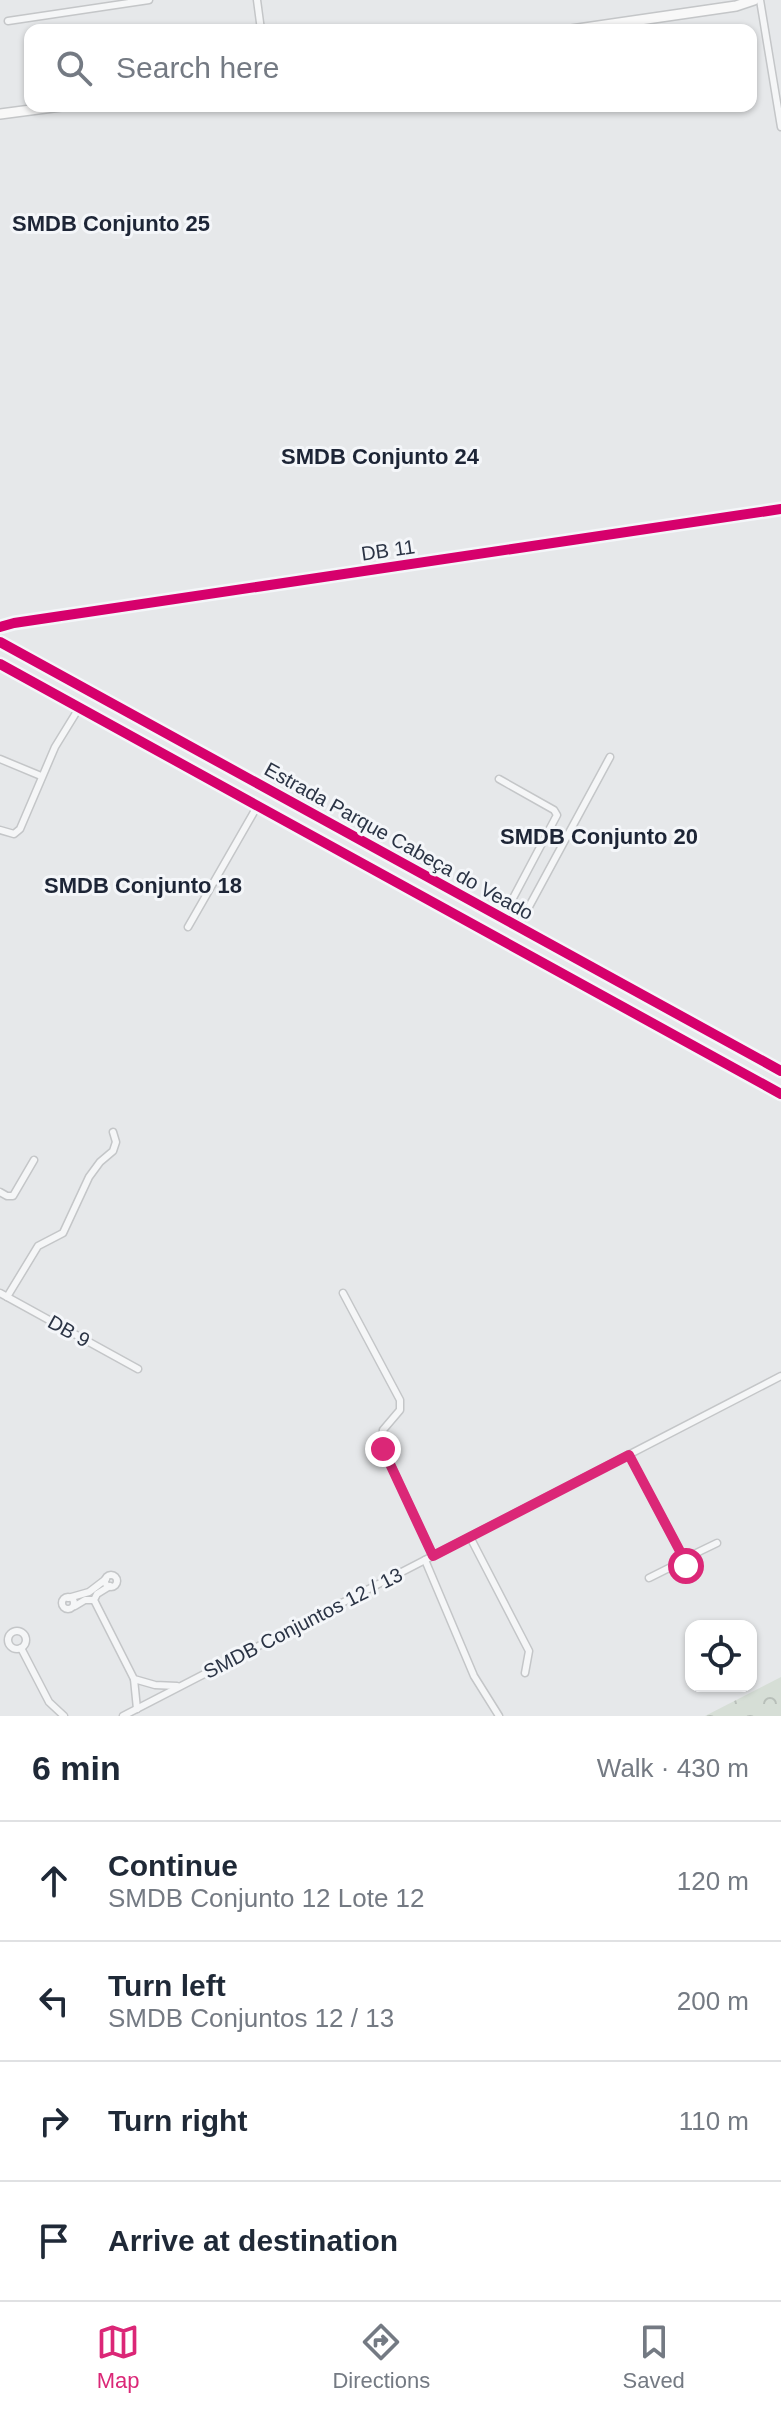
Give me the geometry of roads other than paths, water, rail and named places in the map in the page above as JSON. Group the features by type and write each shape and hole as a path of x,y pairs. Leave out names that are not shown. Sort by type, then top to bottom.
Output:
{"main road":[{"path":"612,24 736,6 757,0"},
{"path":"0,114 24,111"},
{"name":"Estrada Parque Cabeça do Veado","path":"0,642 781,1071"},
{"name":"Estrada Parque Cabeça do Veado","path":"0,664 781,1094"},
{"path":"96,717 107,700"}],"street":[{"path":"8,21 149,0"},
{"path":"257,0 260,24"},
{"path":"757,0 781,127"},
{"name":"DB 11","path":"0,627 781,509"},
{"path":"0,830 14,834 20,829 41,776 79,708"},
{"path":"518,927 610,757"},
{"path":"0,759 41,776"},
{"path":"499,779 554,810 557,815 502,919"},
{"path":"188,927 258,805"},
{"path":"4,1295 38,1246 63,1233 89,1177 113,1151 116,1142 113,1132"},
{"path":"0,1192 13,1196 34,1160"},
{"path":"343,1293 400,1400 400,1410 383,1430 381,1444 433,1556"},
{"name":"DB 9","path":"4,1295 138,1369"},
{"name":"SMDB Conjuntos 12 / 13","path":"123,1716 781,1376"},
{"path":"629,1455 683,1558"},
{"path":"470,1537 529,1651 525,1673"},
{"path":"649,1578 717,1543"},
{"path":"425,1560 474,1676 499,1716"},
{"path":"106,1579 110,1586 97,1594 94,1600 85,1600 72,1608 74,1602 68,1598 89,1592 106,1579"},
{"path":"94,1600 134,1679 137,1709"},
{"path":"21,1648 49,1702 64,1716"},
{"path":"134,1679 180,1687"}],"district":[{"name":"SMDB Conjunto 25","path":"111,223"},
{"name":"SMDB Conjunto 24","path":"380,456"},
{"name":"SMDB Conjunto 20","path":"599,836"},
{"name":"SMDB Conjunto 18","path":"143,885"}]}
